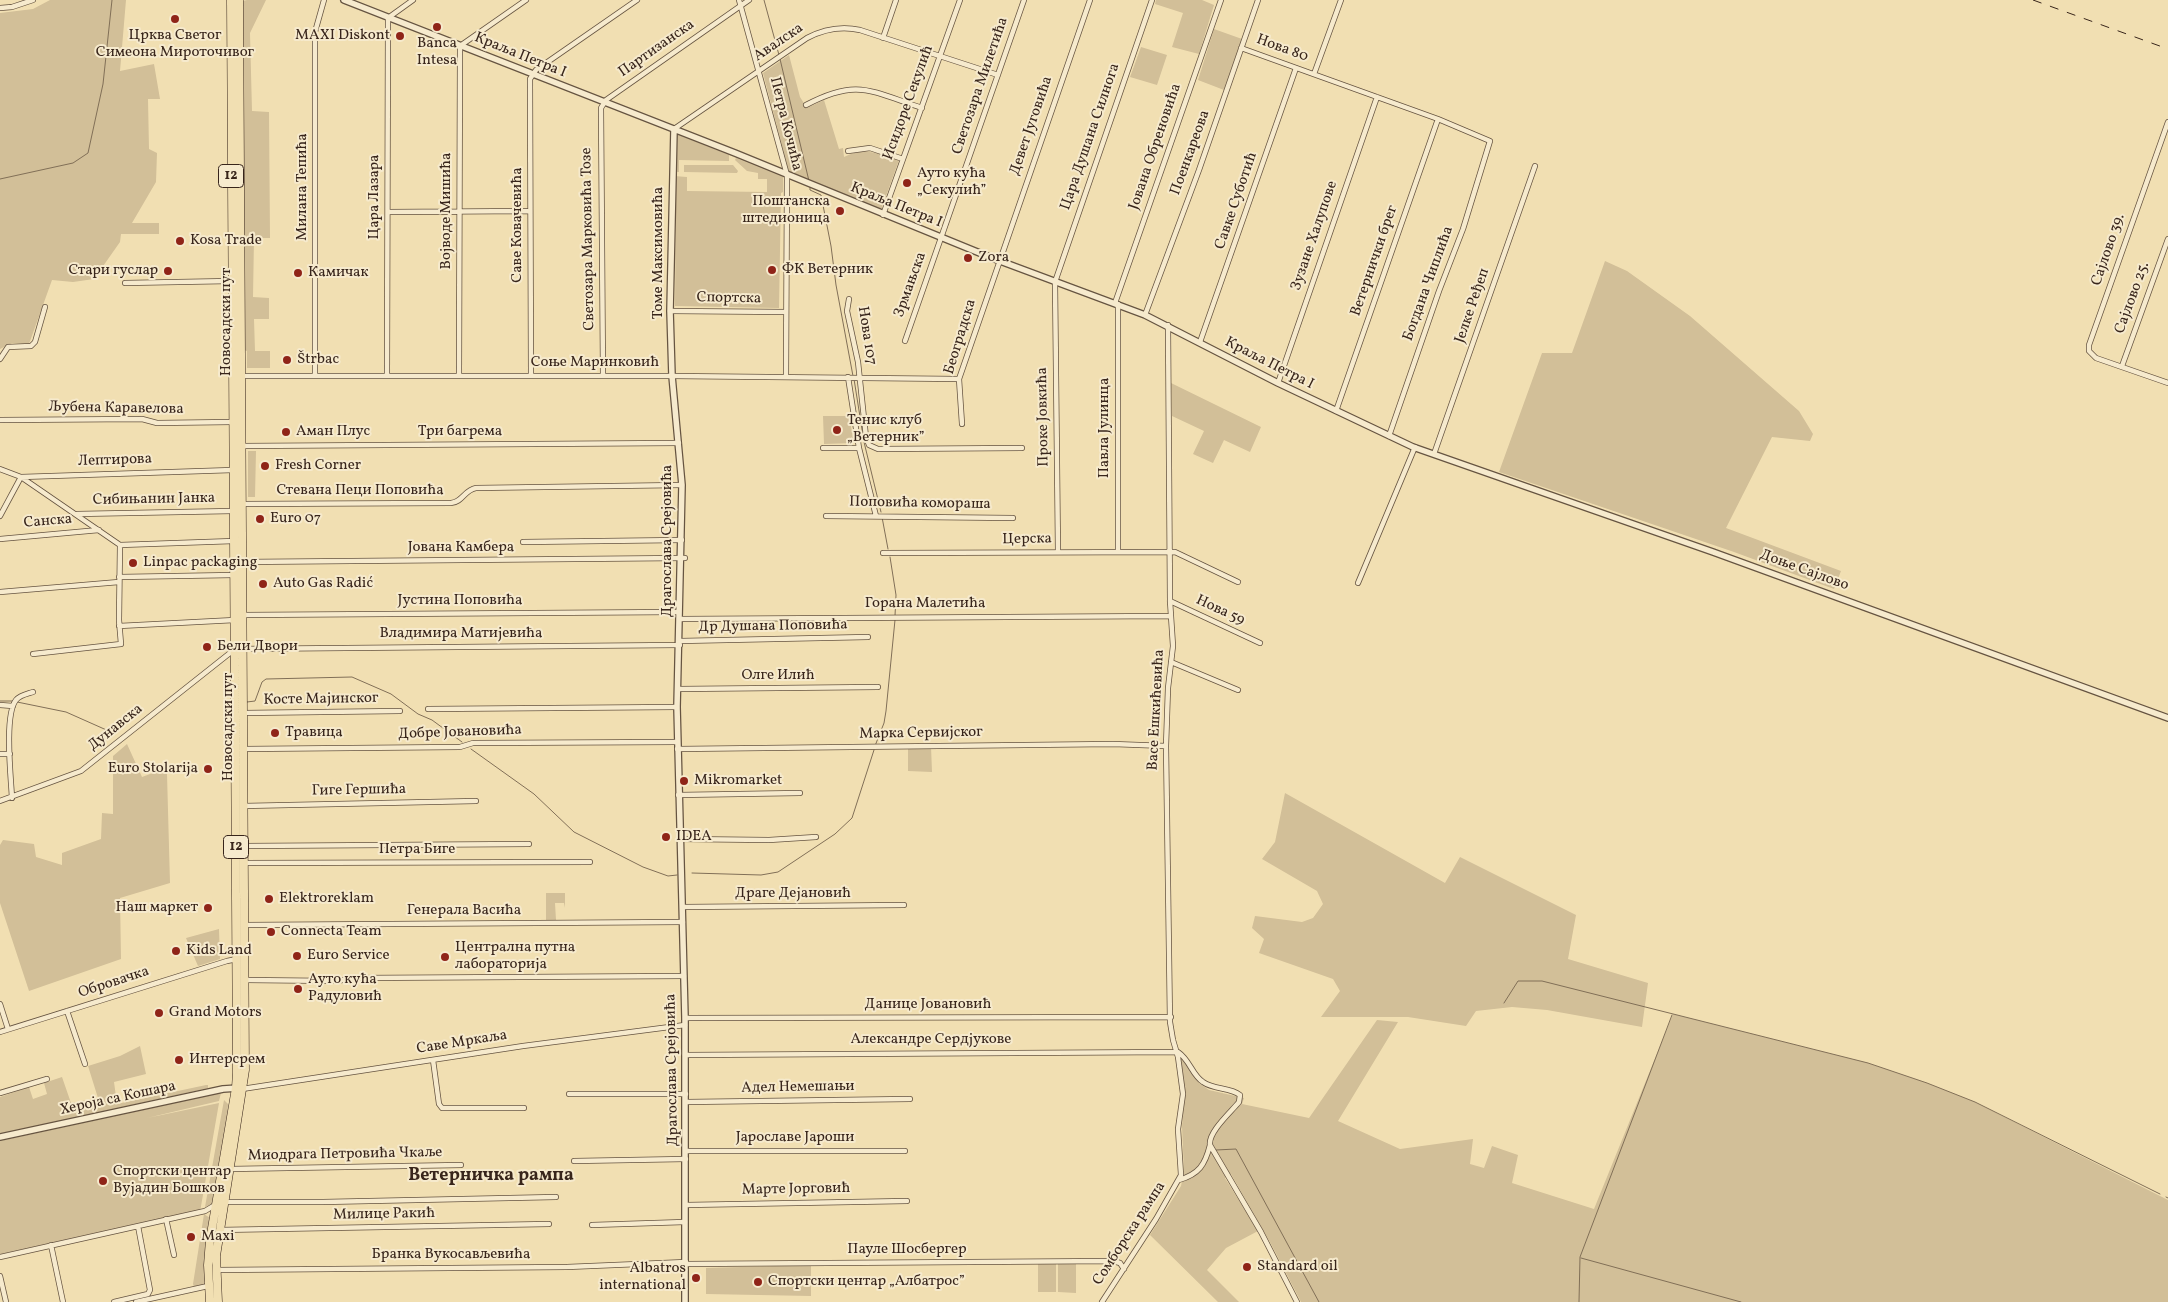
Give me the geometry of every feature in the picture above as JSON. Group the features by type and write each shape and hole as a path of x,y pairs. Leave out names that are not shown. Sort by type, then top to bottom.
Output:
{"main road":[{"name":"Новосадски пут","path":"231,0 233,511 234,575 238,618"},
{"name":"Новосадски пут","path":"218,1302 216,1270 219,1230 230,1169 239,1089 237,959 238,618 242,504 239,0"},
{"name":"Новосадски пут","path":"210,1302 208,1265 214,1217 239,1089 245,1070 243,713 238,649"}],"street":[{"path":"0,8 18,6 33,0"},
{"name":"Милана Тепића","path":"315,376 315,32 324,0"},
{"name":"Краља Петра I","path":"344,0 674,129 883,215 1055,282 1145,314 1278,383 1389,436 1432,454"},
{"path":"388,18 413,0"},
{"path":"460,46 526,0"},
{"path":"532,74 637,0"},
{"name":"Петра Кочића","path":"739,0 787,175 786,377"},
{"name":"Партизанска","path":"604,102 749,0"},
{"path":"883,38 896,0"},
{"name":"Исидоре Секулић","path":"883,215 960,0"},
{"name":"Светозара Милетића","path":"942,238 1024,0"},
{"name":"Девет Југовића","path":"999,260 1090,0"},
{"name":"Цара Душана Силнога","path":"1055,282 1152,0"},
{"name":"Јована Обреновића","path":"1116,304 1220,0"},
{"name":"Поенкареова","path":"1145,314 1258,0"},
{"path":"1314,74 1340,0"},
{"name":"Цара Лазара","path":"387,376 388,18"},
{"name":"Авалска","path":"674,129 808,38 830,30 852,28 998,75"},
{"name":"Војводе Мишића","path":"459,376 460,46"},
{"name":"Нова 80","path":"1241,48 1438,119 1490,141"},
{"name":"Савке Суботић","path":"1200,342 1296,68"},
{"name":"Саве Ковачевића","path":"531,376 530,79 532,74"},
{"path":"806,105 827,94 854,88 865,89 922,108"},
{"name":"Зузане Халупове","path":"1278,383 1377,97"},
{"name":"Светозара Марковића Тозе","path":"603,376 600,110 604,102"},
{"name":"Ветернички брег","path":"1336,410 1438,119"},
{"name":"Сајлово 39.","path":"2122,366 2090,355 2089,344 2168,122"},
{"name":"Томе Максимовића","path":"672,376 670,310 674,129"},
{"name":"Богдана Чиплића","path":"1389,436 1439,290 1463,229 1490,141"},
{"path":"848,151 870,148 903,159"},
{"name":"Јелке Ређеп","path":"1432,454 1535,166"},
{"path":"388,212 530,211"},
{"name":"Зрмањска","path":"905,340 942,238"},
{"name":"Сајлово 25.","path":"2122,366 2168,239"},
{"name":"Београдска","path":"962,424 959,379 999,260"},
{"name":"Новосадски пут","path":"126,282 231,281"},
{"name":"Проке Јовкића","path":"1055,282 1058,552"},
{"name":"Нова 107","path":"849,299 847,311 860,377 866,437 874,448 1022,448"},
{"name":"Павла Јулинца","path":"1116,304 1118,551"},
{"path":"0,359 4,350 12,346 31,346 35,342 45,307"},
{"name":"Спортска","path":"670,310 786,312"},
{"name":"Васе Ешкићевића","path":"1168,326 1170,601 1173,646 1166,746 1171,1030 1183,1094 1178,1129 1181,1176 1179,1180"},
{"path":"2122,366 2168,383"},
{"name":"Соње Маринковић","path":"232,376 672,376 959,379"},
{"name":"Драгослава Срејовића","path":"672,376 682,485 683,558 679,616 677,745 685,1018 685,1302"},
{"path":"848,377 859,448 876,516"},
{"name":"Љубена Каравелова","path":"0,420 142,420 157,423 232,422"},
{"name":"Три багрема","path":"241,446 679,443"},
{"path":"1358,583 1415,447"},
{"path":"823,448 859,448"},
{"name":"Доње Сајлово","path":"1432,454 1704,548 2168,718"},
{"name":"Лептирова","path":"0,469 21,477 233,470"},
{"path":"0,516 21,477 120,545 234,541"},
{"name":"Стевана Пеци Поповића","path":"242,504 451,504 460,501 466,492 476,488 682,485"},
{"name":"Сибињанин Јанка","path":"76,514 233,511"},
{"name":"Поповића комораша","path":"826,516 1013,518"},
{"name":"Санска","path":"0,539 99,530"},
{"path":"523,542 682,540"},
{"path":"34,654 121,644 119,626 120,545"},
{"path":"1171,551 1238,582"},
{"name":"Церска","path":"883,553 1171,551"},
{"name":"Јована Камбера","path":"241,562 683,558"},
{"path":"0,592 119,580 234,575"},
{"name":"Нова 59","path":"1170,601 1260,643"},
{"name":"Горана Малетића","path":"679,616 1171,616"},
{"name":"Јустина Поповића","path":"119,626 238,618 679,616"},
{"name":"Др Душана Поповића","path":"680,643 868,637"},
{"name":"Владимира Матијевића","path":"238,649 680,643"},
{"name":"Дунавска","path":"0,801 81,771 238,649"},
{"path":"1171,662 1238,690"},
{"name":"Олге Илић","path":"678,689 878,688"},
{"path":"12,798 10,723 13,706 21,696 34,692"},
{"path":"0,705 13,706"},
{"path":"428,710 677,707"},
{"name":"Косте Мајинског","path":"243,713 400,712"},
{"name":"Добре Јовановића","path":"243,749 460,747 472,744 677,745"},
{"name":"Марка Сервијског","path":"677,745 1103,744 1166,746"},
{"path":"0,754 10,754"},
{"path":"678,795 800,793"},
{"name":"Гиге Гершића","path":"243,806 476,801"},
{"path":"680,839 769,840 816,837"},
{"path":"244,846 529,844"},
{"name":"Петра Биге","path":"244,863 590,862"},
{"name":"Драге Дејановић","path":"683,907 904,906"},
{"name":"Генерала Васића","path":"244,926 683,922"},
{"name":"Обровачка","path":"0,1032 237,959"},
{"path":"245,980 336,981 356,978 684,976"},
{"path":"0,1004 8,1029"},
{"path":"68,1011 85,1064"},
{"name":"Данице Јовановић","path":"685,1018 1171,1017"},
{"name":"Саве Мркаља","path":"239,1089 523,1046 685,1026"},
{"path":"1176,1051 1184,1056 1198,1078 1204,1083 1237,1093 1241,1097 1230,1114 1212,1132 1209,1139 1210,1145 1261,1232 1297,1302"},
{"name":"Александре Сердјукове","path":"685,1055 1176,1051"},
{"path":"433,1060 439,1104 442,1108 524,1108"},
{"path":"0,1093 47,1079"},
{"name":"Хероја са Кошара","path":"0,1137 223,1089 239,1089"},
{"path":"569,1094 686,1094"},
{"name":"Адел Немешањи","path":"686,1102 910,1099"},
{"path":"1179,1180 1192,1176 1200,1169 1210,1145"},
{"name":"Јарославе Јароши","path":"686,1151 905,1151"},
{"path":"574,1162 686,1160"},
{"name":"Миодрага Петровића Чкаље","path":"230,1169 461,1165"},
{"name":"Сомборска рампа","path":"1102,1302 1179,1180"},
{"path":"224,1202 556,1197"},
{"name":"Марте Јорговић","path":"686,1204 907,1201"},
{"path":"0,1257 205,1211 216,1205"},
{"path":"205,1211 214,1217"},
{"path":"166,1219 174,1255"},
{"path":"592,1225 685,1222"},
{"name":"Милице Ракић","path":"219,1230 549,1224"},
{"path":"114,1302 148,1294 150,1290 138,1226"},
{"path":"51,1246 64,1302"},
{"name":"Пауле Шосбергер","path":"686,1263 1115,1261 1120,1263 1124,1269"},
{"name":"Бранка Вукосављевића","path":"216,1270 566,1267 686,1263"},
{"path":"0,1276 6,1302"},
{"path":"136,1302 208,1286"}],"shaded area":[{"path":"50,0 126,0 120,71 154,64 160,99 148,99 149,149 157,153 156,182 132,223 159,223 159,234 121,234 120,242 94,279 73,282 52,280 29,344 12,343 0,349 0,13 33,9"},
{"path":"266,0 250,33 252,111 269,112 270,238 254,238 253,297 269,298 269,319 254,319 255,351 270,351 270,368 247,368 247,351 244,350 243,1"},
{"path":"1156,0 1202,0 1214,5 1199,54 1172,47 1183,13 1155,4"},
{"path":"1214,29 1242,39 1224,90 1198,80"},
{"path":"1141,47 1167,55 1157,85 1130,77"},
{"path":"789,55 800,97 807,108 824,100 839,149 843,148 844,157 858,152 872,152 899,160 881,210 789,172 763,73"},
{"path":"676,134 729,155 729,161 679,160 679,172 674,172"},
{"path":"736,158 783,177 783,192 781,193 779,308 675,306 676,191 674,191 674,176 687,177 687,191 767,192 767,179 758,179 758,173 747,171 735,160"},
{"path":"684,165 733,165 738,171 737,173 684,172"},
{"path":"1605,261 1627,271 1690,316 1799,411 1813,434 1810,441 1772,437 1726,528 1841,571 1834,589 1734,552 1499,472 1542,353 1572,353"},
{"path":"1171,383 1261,427 1250,452 1224,440 1213,463 1193,454 1204,431 1172,416"},
{"name":"Тенис клуб „Ветерник”","path":"823,416 849,416 854,443 824,444"},
{"path":"248,451 256,451 255,497 248,497"},
{"path":"127,744 142,777 158,771 167,774 170,883 120,898 121,959 29,991 0,903 0,845 3,840 34,844 36,857 62,865 62,853 101,839 102,813 113,814 113,756"},
{"path":"908,746 931,746 932,772 908,771"},
{"path":"1285,793 1445,883 1460,857 1576,915 1568,959 1648,983 1642,1027 1547,1010 1512,1007 1476,1011 1466,1026 1408,1017 1321,1017 1340,991 1333,979 1259,953 1264,939 1252,928 1255,916 1302,922 1313,918 1323,904 1317,891 1262,859 1275,842"},
{"path":"546,893 565,893 565,908 564,903 555,903 556,920 546,920"},
{"path":"219,929 220,959 198,966 186,938"},
{"path":"1673,1014 1868,1063 1927,1083 1975,1102 2168,1200 2168,1302 1301,1302 1271,1244 1231,1174 1225,1178 1258,1231 1226,1248 1207,1270 1239,1302 1218,1302 1150,1235 1181,1186 1184,1171 1182,1127 1184,1098 1181,1057 1199,1083 1209,1090 1244,1098 1242,1104 1309,1118 1377,1020 1398,1022 1338,1121 1400,1149 1473,1139 1470,1164 1484,1168 1492,1146 1518,1155 1512,1183 1594,1209"},
{"path":"140,1046 146,1074 114,1082 117,1104 206,1085 208,1085 208,1088 0,1134 0,1097 29,1087 33,1099 47,1094 44,1083 62,1077 71,1103 98,1098 88,1066 120,1056"},
{"name":"Спортски центар Вујадин Бошков","path":"221,1093 219,1101 147,1118 219,1103 200,1212 0,1256 0,1141"},
{"path":"224,1100 228,1104 227,1122 213,1203 205,1207"},
{"path":"204,1214 210,1218 205,1280 203,1285 194,1287 193,1284"},
{"path":"1038,1264 1056,1264 1056,1292 1038,1292"},
{"path":"1058,1264 1076,1264 1076,1293 1058,1292"},
{"name":"Спортски центар „Албатрос”","path":"811,1265 811,1296 706,1294 706,1268"}],"waterway":[{"path":"0,179 73,163 88,153 103,84 112,0"},
{"path":"764,0 779,55"},
{"path":"780,59 809,181"},
{"path":"810,185 810,190 821,195 853,376"},
{"path":"854,379 864,442 881,512"},
{"path":"882,517 888,549"},
{"path":"890,557 896,595 895,616"},
{"path":"875,746 884,723 886,711 895,620"},
{"path":"247,702 255,701 262,682 266,679 352,677 391,694 462,742"},
{"path":"0,701 13,701"},
{"path":"17,702 66,712 111,732"},
{"path":"471,749 534,794 574,832 643,867 668,876 677,875"},
{"path":"692,873 761,875 778,872 835,834 852,818 874,750"},
{"path":"1504,1003 1518,981 1542,981 1868,1063 1975,1102 2160,1194"},
{"path":"1579,1302 1580,1257 1672,1015"},
{"path":"1216,1150 1236,1149 1319,1302"},
{"path":"1581,1258 1741,1302"}],"railway":[{"path":"2033,0 2168,49"}],"place":[{"name":"Црква Светог Симеона Мироточивог","path":"175,19"},
{"name":"Banca Intesa","path":"437,27"},
{"name":"MAXI Diskont","path":"400,36"},
{"name":"Ауто кућа „Секулић”","path":"907,183"},
{"name":"Поштанска штедионица","path":"840,211"},
{"name":"Kosa Trade","path":"180,241"},
{"name":"Zora","path":"968,258"},
{"name":"ФК Ветерник","path":"772,270"},
{"name":"Стари гуслар","path":"168,271"},
{"name":"Камичак","path":"298,273"},
{"name":"Štrbac","path":"287,360"},
{"name":"Тенис клуб „Ветерник”","path":"837,430"},
{"name":"Аман Плус","path":"286,432"},
{"name":"Fresh Corner","path":"265,466"},
{"name":"Euro 07","path":"260,519"},
{"name":"Linpac packaging","path":"133,563"},
{"name":"Auto Gas Radić","path":"263,584"},
{"name":"Бели Двори","path":"207,647"},
{"name":"Травица","path":"275,733"},
{"name":"Euro Stolarija","path":"208,769"},
{"name":"Mikromarket","path":"684,781"},
{"name":"IDEA","path":"666,837"},
{"name":"Elektroreklam","path":"269,899"},
{"name":"Наш маркет","path":"208,908"},
{"name":"Connecta Team","path":"271,932"},
{"name":"Kids Land","path":"176,951"},
{"name":"Euro Service","path":"297,956"},
{"name":"Централна путна лабораторија","path":"445,957"},
{"name":"Ауто кућа Радуловић","path":"298,989"},
{"name":"Grand Motors","path":"159,1013"},
{"name":"Интерсрем","path":"179,1060"},
{"name":"Спортски центар Вујадин Бошков","path":"103,1181"},
{"name":"Maxi","path":"191,1237"},
{"name":"Standard oil","path":"1247,1267"},
{"name":"Albatros international","path":"696,1278"},
{"name":"Спортски центар „Албатрос”","path":"758,1282"}],"district":[{"name":"Ветерничка рампа","path":"491,1177"}]}
